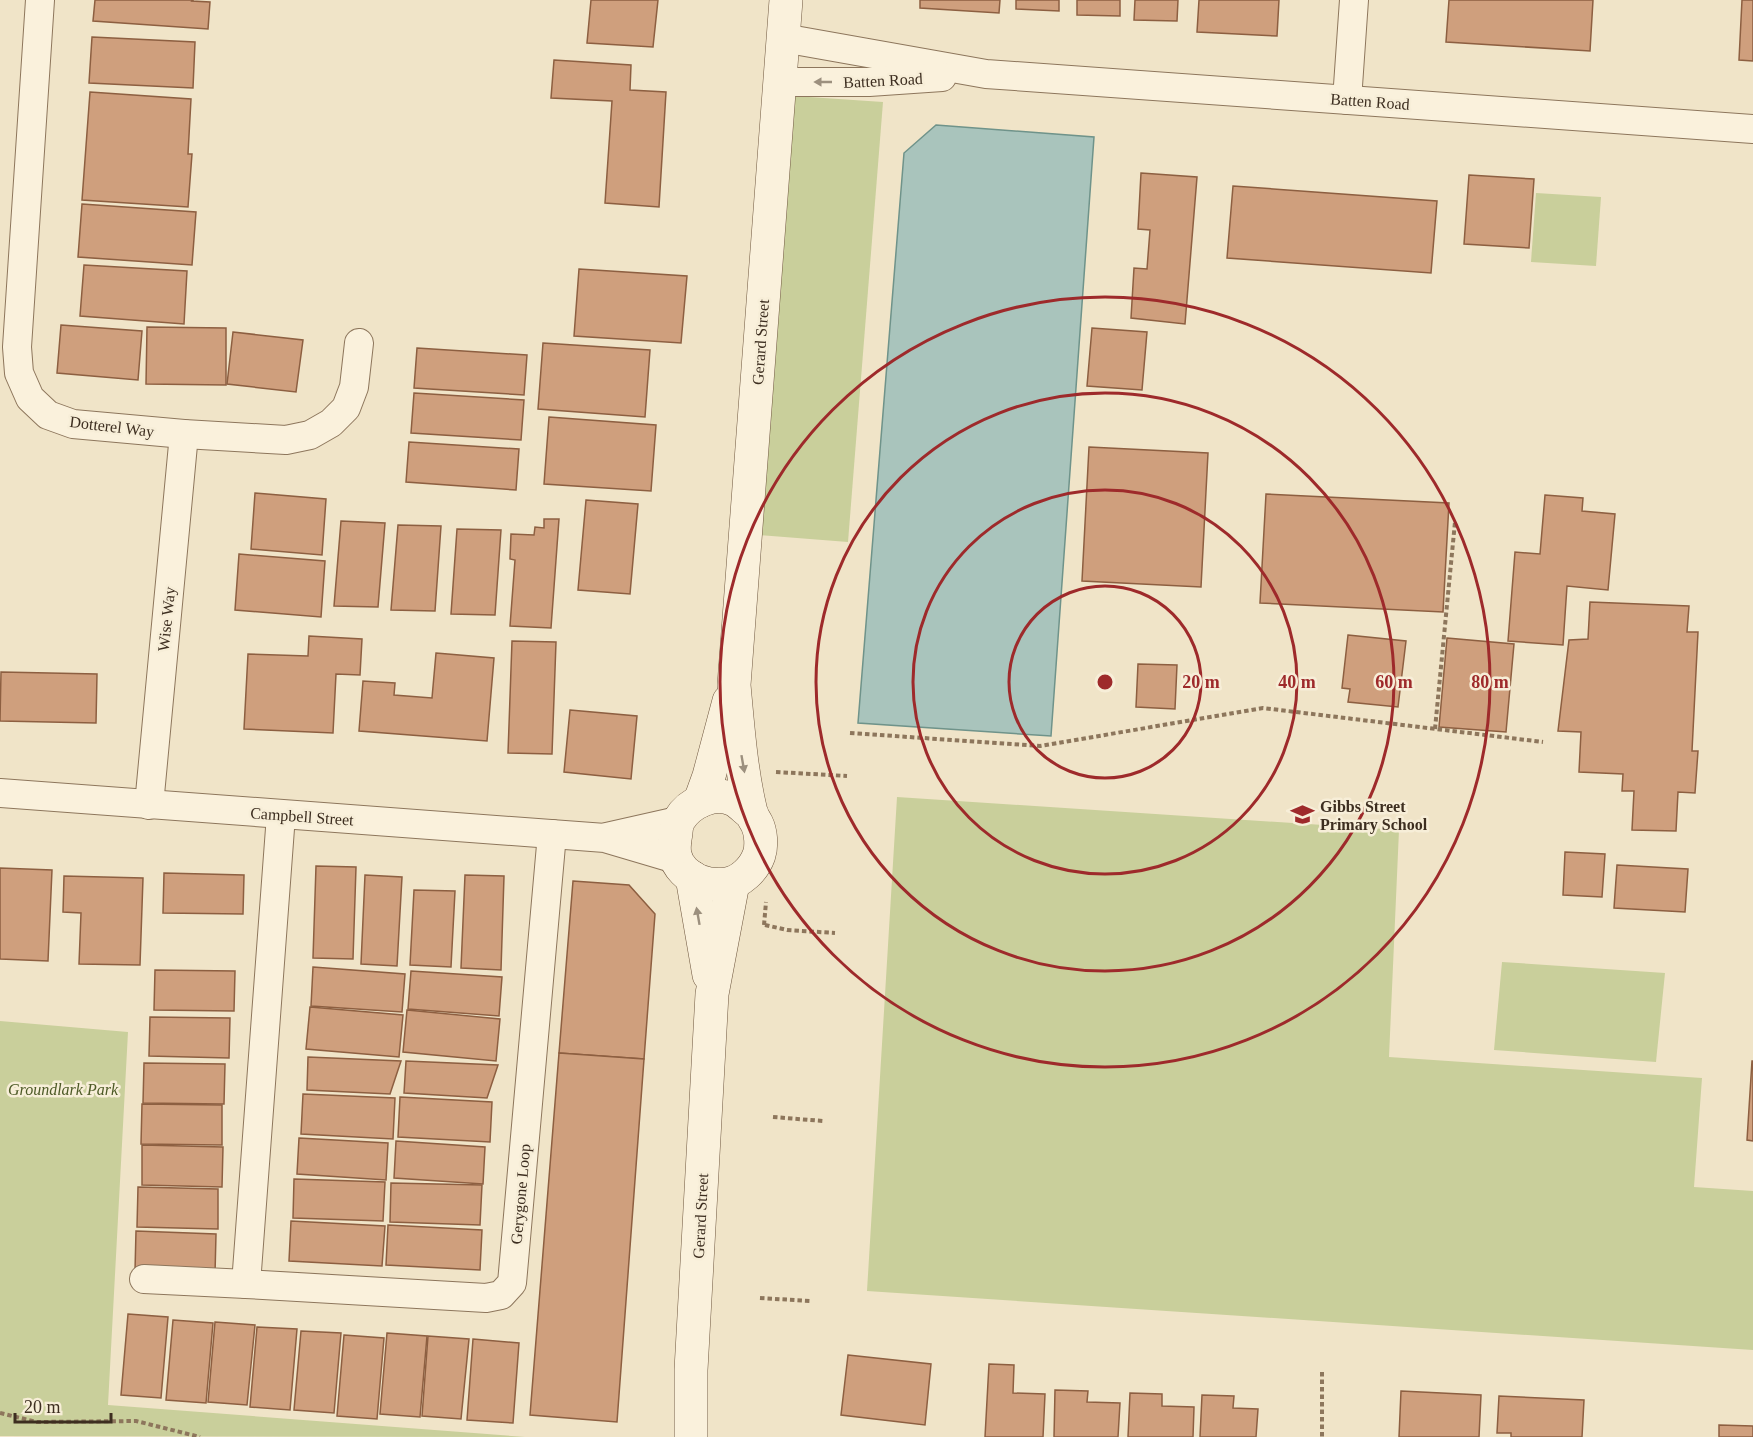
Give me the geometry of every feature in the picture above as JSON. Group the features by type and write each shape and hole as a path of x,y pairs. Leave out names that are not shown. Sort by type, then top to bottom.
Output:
{"street":[{"name":"Dotterel Way","path":"40,0 17,346 19,373 30,398 48,415 73,424 286,440 310,435 331,423 346,408 354,387 359,343"},
{"name":"Gerard Street","path":"752,814 741,752 734,685 786,0"},
{"path":"1347,100 1354,0"},
{"name":"Batten Road","path":"783,38 986,74 1753,129"},
{"name":"Batten Road","path":"780,82 869,82 986,74"},
{"name":"Wise Way","path":"149,805 184,434"},
{"name":"Gerard Street","path":"689,811 709,776 734,685"},
{"name":"Campbell Street","path":"0,793 605,838 684,868"},
{"path":"717,796 734,800 752,814 758,826 761,843 759,855 748,873 733,883 716,885 698,881 684,868 673,848 689,811 717,796"},
{"name":"Campbell Street","path":"605,838 689,811"},
{"path":"246,1284 281,815"},
{"name":"Gerygone Loop","path":"144,1279 486,1298 501,1295 512,1283 552,834"},
{"name":"Gerard Street","path":"684,868 712,994"},
{"name":"Gerard Street","path":"691,1437 691,1370 712,994 733,883"}],"path":[{"path":"1435,729 1455,522"},
{"path":"850,733 1040,746 1263,708 1543,742"},
{"path":"770,772 847,776"},
{"path":"755,923 787,930 835,933"},
{"path":"773,1117 823,1121"},
{"path":"760,1298 811,1301"},
{"path":"1322,1372 1322,1437"},
{"path":"0,1413 37,1422 136,1421 200,1437"}],"green space":[{"path":"794,96 883,102 848,542 759,535"},
{"path":"1536,193 1601,197 1596,266 1531,262"},
{"path":"897,797 1399,830 1389,1057 1702,1078 1694,1187 1753,1191 1753,1350 867,1291"},
{"path":"1502,962 1665,973 1656,1062 1494,1050"},
{"name":"Groundlark Park","path":"0,1021 128,1032 108,1405 525,1437 0,1436"}],"water":[{"path":"936,125 1094,137 1051,736 858,723 904,153"}],"building":[{"path":"95,0 210,2 208,29 93,21"},
{"path":"591,0 658,0 653,47 587,43"},
{"path":"920,0 1000,0 999,13 920,8"},
{"path":"1016,0 1059,0 1059,11 1016,9"},
{"path":"1077,0 1120,0 1120,16 1077,15"},
{"path":"1135,0 1178,0 1177,21 1134,20"},
{"path":"1199,0 1279,0 1277,36 1197,32"},
{"path":"1449,0 1593,0 1590,51 1446,42"},
{"path":"1742,0 1753,0 1753,61 1739,60"},
{"path":"92,37 195,42 193,88 89,83"},
{"path":"554,60 631,65 630,90 666,92 659,207 605,203 612,101 551,98"},
{"path":"90,92 191,99 188,154 192,154 188,207 82,200"},
{"path":"1141,173 1197,177 1185,324 1131,318 1134,268 1147,269 1150,230 1138,229"},
{"path":"1469,175 1534,179 1529,248 1464,244"},
{"path":"1233,186 1437,201 1431,273 1227,258"},
{"path":"82,204 196,212 192,265 78,257"},
{"path":"84,265 187,271 184,324 80,316"},
{"path":"579,269 687,276 681,343 574,336"},
{"path":"61,325 142,331 138,380 57,373"},
{"path":"147,327 226,328 226,385 146,384"},
{"path":"1092,328 1147,332 1142,390 1087,386"},
{"path":"233,332 303,340 296,392 227,384"},
{"path":"543,343 650,350 645,417 538,409"},
{"path":"417,348 527,355 524,395 414,388"},
{"path":"414,393 524,400 521,440 411,433"},
{"path":"549,417 656,425 651,491 544,484"},
{"path":"409,442 519,449 516,490 406,482"},
{"path":"1089,447 1208,453 1201,587 1082,581"},
{"path":"255,493 326,499 322,555 251,549"},
{"path":"1266,494 1449,503 1443,612 1260,603"},
{"path":"1545,495 1583,498 1582,511 1615,514 1608,590 1567,586 1563,645 1508,641 1515,552 1540,554"},
{"path":"586,500 638,504 630,594 578,590"},
{"path":"544,519 559,519 551,628 510,626 515,560 510,559 511,534 534,535 535,527 544,528"},
{"path":"341,521 385,523 378,607 334,606"},
{"path":"398,525 441,526 435,611 391,610"},
{"path":"457,529 501,530 495,615 451,614"},
{"path":"239,554 325,561 321,617 235,610"},
{"path":"1590,602 1689,606 1687,632 1698,632 1692,751 1698,751 1695,793 1678,792 1676,831 1632,830 1634,791 1622,791 1623,774 1579,772 1581,732 1558,731 1569,640 1588,639"},
{"path":"1348,635 1406,641 1398,707 1348,702 1350,689 1342,688"},
{"path":"309,636 362,639 360,675 336,674 333,733 244,729 248,654 308,656"},
{"path":"1447,638 1514,644 1506,732 1439,727"},
{"path":"512,641 556,642 552,754 508,753"},
{"path":"436,653 494,658 487,741 359,731 363,681 395,683 394,695 432,698"},
{"path":"1138,664 1177,665 1175,709 1136,707"},
{"path":"1,672 97,674 96,723 0,721"},
{"path":"570,710 637,716 631,779 564,772"},
{"path":"1565,852 1605,854 1602,897 1563,895"},
{"path":"1617,865 1688,869 1685,912 1614,908"},
{"path":"316,866 356,867 353,959 313,958"},
{"path":"0,868 52,870 48,961 0,959"},
{"path":"164,873 244,875 243,914 163,913"},
{"path":"365,875 402,877 397,966 361,964"},
{"path":"465,875 504,876 501,970 461,968"},
{"path":"64,876 143,878 140,965 79,964 81,913 63,912"},
{"path":"573,881 629,885 655,914 644,1059 559,1053"},
{"path":"414,890 455,891 451,967 410,965"},
{"path":"313,967 405,974 402,1012 311,1006"},
{"path":"155,970 235,971 234,1011 154,1010"},
{"path":"411,971 502,977 499,1016 408,1009"},
{"path":"310,1007 403,1015 399,1057 306,1049"},
{"path":"407,1010 500,1019 496,1061 403,1052"},
{"path":"150,1017 230,1018 229,1058 149,1056"},
{"path":"559,1053 644,1059 617,1422 530,1415"},
{"path":"308,1057 401,1061 390,1094 307,1090"},
{"path":"406,1061 498,1065 487,1098 404,1093"},
{"path":"1753,1061 1753,1141 1747,1140"},
{"path":"144,1063 225,1064 224,1104 143,1103"},
{"path":"303,1094 395,1098 393,1139 301,1134"},
{"path":"400,1097 492,1102 490,1142 398,1137"},
{"path":"142,1104 222,1105 222,1145 141,1144"},
{"path":"299,1138 388,1143 386,1180 297,1174"},
{"path":"396,1141 485,1147 483,1184 394,1178"},
{"path":"142,1145 223,1147 222,1187 142,1185"},
{"path":"294,1179 385,1182 383,1221 293,1218"},
{"path":"391,1183 482,1185 480,1225 390,1222"},
{"path":"138,1187 218,1189 218,1229 137,1227"},
{"path":"291,1221 385,1226 382,1266 289,1261"},
{"path":"388,1225 482,1230 480,1270 386,1265"},
{"path":"136,1231 216,1234 215,1274 135,1271"},
{"path":"128,1314 168,1317 161,1398 121,1395"},
{"path":"173,1320 213,1323 206,1403 166,1400"},
{"path":"215,1322 255,1325 247,1405 208,1402"},
{"path":"257,1327 297,1329 290,1410 250,1407"},
{"path":"301,1331 341,1333 334,1413 294,1410"},
{"path":"387,1333 427,1336 420,1417 380,1414"},
{"path":"344,1335 384,1338 377,1419 337,1416"},
{"path":"428,1336 469,1339 461,1419 422,1416"},
{"path":"473,1339 519,1343 513,1423 467,1420"},
{"path":"848,1355 931,1364 925,1425 841,1415"},
{"path":"989,1364 1014,1365 1013,1393 1045,1394 1043,1437 985,1437"},
{"path":"1055,1390 1088,1391 1087,1402 1120,1403 1118,1437 1054,1437"},
{"path":"1401,1391 1481,1395 1479,1437 1399,1437"},
{"path":"1130,1393 1162,1394 1162,1406 1194,1407 1193,1437 1128,1437"},
{"path":"1202,1395 1234,1396 1233,1408 1258,1409 1256,1437 1200,1437"},
{"path":"1499,1396 1584,1400 1582,1437 1511,1437 1511,1433 1497,1433"},
{"path":"1719,1425 1753,1426 1753,1437 1719,1437"}],"place":[{"name":"Gibbs Street Primary School","path":"1302,815"}]}
